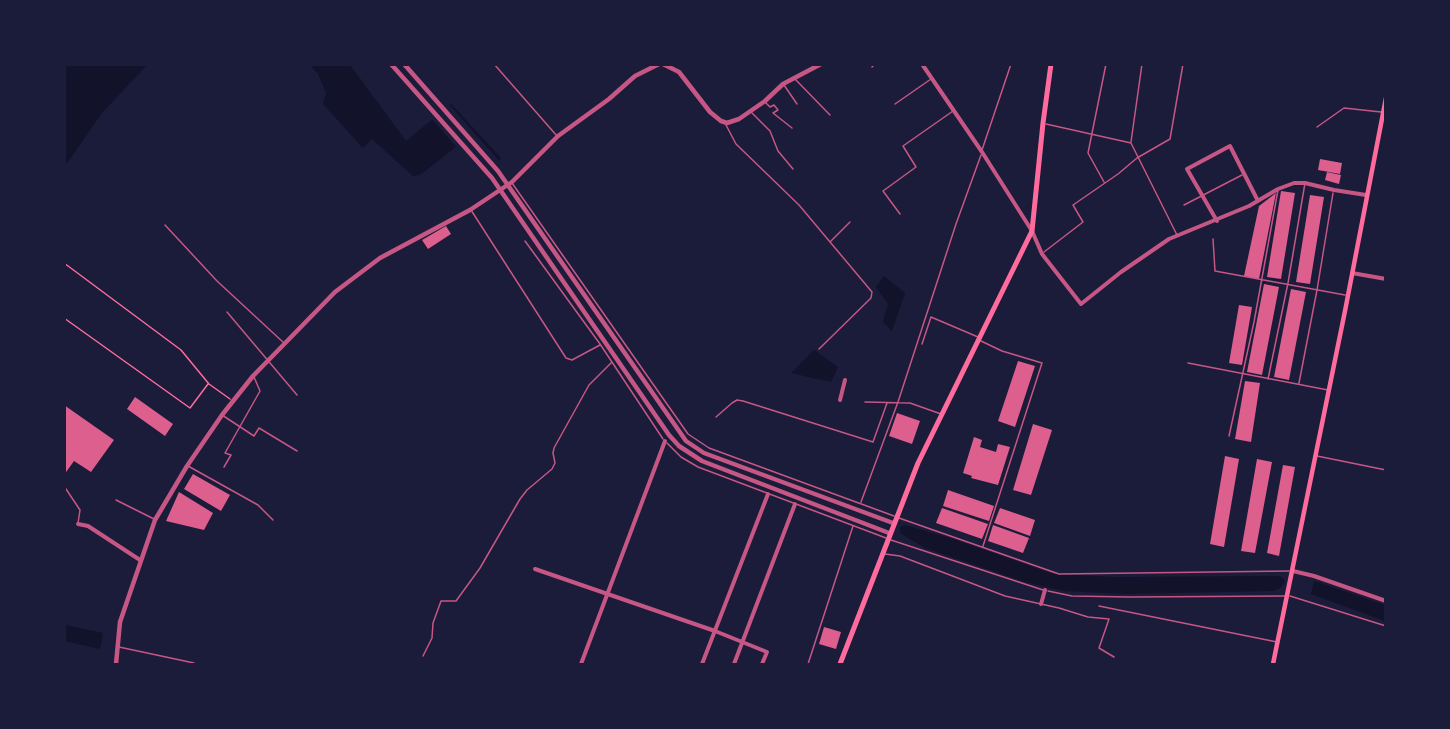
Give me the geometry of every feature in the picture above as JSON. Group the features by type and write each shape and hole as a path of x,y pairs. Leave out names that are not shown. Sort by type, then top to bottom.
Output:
{"main road":[{"path":"840,664 918,463 978,339 1011,278 1032,231 1043,123 1052,64"},
{"path":"1273,664 1386,98"}],"street":[{"path":"391,64 492,178 669,435 689,454 888,536"},
{"path":"404,64 498,171 681,435 692,446 766,477 893,523"},
{"path":"116,664 120,622 155,520 222,415 284,343 335,292 380,258 470,210 512,182 558,136 609,99 635,76 661,64 680,72 711,112 726,123 739,119 765,101 783,84 812,66 821,64"},
{"path":"922,64 1032,231 1042,254 1081,304 1121,272 1177,236 1217,221 1278,189 1294,183 1305,183 1366,195"},
{"path":"1217,221 1186,169 1230,146 1258,201"},
{"path":"1352,273 1386,279"},
{"path":"840,400 845,380"},
{"path":"581,664 665,441"},
{"path":"702,664 768,494"},
{"path":"734,664 795,504"},
{"path":"78,524 88,526 140,560"},
{"path":"535,569 715,631 767,652 762,664"},
{"path":"1293,572 1314,576 1386,601"},
{"path":"1041,604 1045,590"}],"lane":[{"path":"494,64 558,136"},
{"path":"872,67 875,64"},
{"path":"861,503 898,402 1011,64"},
{"path":"1104,183 1088,153 1106,64"},
{"path":"1142,64 1131,143 1177,236"},
{"path":"1042,254 1083,222 1073,205 1137,158 1170,139 1183,64"},
{"path":"794,78 830,115"},
{"path":"895,104 932,78"},
{"path":"783,84 797,104"},
{"path":"765,101 770,107 774,105 778,110 773,113 792,128"},
{"path":"1317,127 1344,108 1382,112"},
{"path":"751,111 770,131 778,151 793,169"},
{"path":"900,214 883,191 916,166 903,146 954,111"},
{"path":"726,123 736,144 799,206 872,292 871,298 819,348"},
{"path":"1043,123 1131,143"},
{"path":"1184,205 1243,175"},
{"path":"512,182 685,431 693,439 709,448 1059,574 1293,572"},
{"path":"1268,380 1305,183"},
{"path":"1229,436 1262,280 1278,189"},
{"path":"1299,383 1334,190"},
{"path":"470,210 567,358 572,360 600,344"},
{"path":"830,242 850,222"},
{"path":"165,225 217,281 284,343"},
{"path":"1213,239 1215,271 1347,296"},
{"path":"525,241 600,344 665,441 681,457 693,464 853,525 1045,590 1072,596 1288,595 1386,626"},
{"path":"228,312 297,395"},
{"path":"922,344 931,317 1002,351 1042,363 983,546"},
{"path":"423,656 432,638 433,623 441,601 456,601 480,568 520,499 552,469 555,463 554,448 589,385 612,362"},
{"path":"1188,363 1268,380 1299,383 1329,391"},
{"path":"224,467 231,455 225,453 260,391 254,376"},
{"path":"716,417 736,400 743,401 872,442 887,403"},
{"path":"865,402 898,402 918,405 942,414"},
{"path":"222,415 254,436 259,428 297,451"},
{"path":"1316,456 1386,470"},
{"path":"188,466 258,506 273,520"},
{"path":"64,486 80,510 78,524"},
{"path":"116,500 155,520"},
{"path":"808,664 853,525"},
{"path":"882,554 900,556 1005,596 1088,617 1108,619 1099,648 1114,657"},
{"path":"1099,606 1278,642"},
{"path":"118,646 194,663"}],"path":[{"path":"64,263 181,350 209,384 233,402"},
{"path":"64,318 190,408 209,384"}],"shaded area":[{"path":"65,64 147,65 102,113 65,166"},
{"path":"310,65 350,65 406,141 451,104 501,158 491,170 467,147 458,145 420,175 413,176 372,139 363,148 323,104 326,93 318,74"},
{"path":"884,276 905,293 892,331 883,322 888,304 876,287"},
{"path":"814,350 838,367 831,382 791,373"},
{"path":"905,525 1053,574 1114,577 1280,576 1285,582 1273,591 1125,594 1064,591 1025,582 925,548 900,533 900,527"},
{"path":"1314,581 1385,605 1385,621 1311,594"},
{"path":"65,625 103,633 100,649 65,641"}],"pier":[{"path":"448,103 501,163 493,172 490,173 480,168 466,149 458,149 430,117"}],"building":[{"path":"1320,159 1342,163 1340,174 1318,170"},
{"path":"1327,172 1341,175 1339,184 1325,180"},
{"path":"1281,191 1295,193 1281,279 1267,277"},
{"path":"1276,193 1259,279 1244,276 1259,206"},
{"path":"1310,195 1324,197 1310,284 1296,282"},
{"path":"446,226 451,234 428,249 422,240"},
{"path":"1264,284 1279,287 1262,375 1247,372"},
{"path":"1291,289 1306,292 1289,380 1274,377"},
{"path":"1239,305 1252,307 1242,365 1229,363"},
{"path":"1018,361 1035,366 1015,427 998,421"},
{"path":"1245,381 1260,383 1251,442 1235,439"},
{"path":"135,397 173,424 165,436 127,409"},
{"path":"64,405 114,440 91,472 74,461 64,475"},
{"path":"897,413 920,421 912,444 889,436"},
{"path":"1033,424 1052,430 1031,495 1013,490"},
{"path":"974,437 982,440 980,447 996,452 998,444 1010,447 998,485 971,478 972,476 963,473"},
{"path":"1225,456 1239,459 1224,547 1210,544"},
{"path":"1257,459 1272,462 1255,553 1241,551"},
{"path":"1283,465 1295,467 1279,556 1267,553"},
{"path":"193,474 230,495 221,511 184,489"},
{"path":"948,490 994,506 989,521 943,506"},
{"path":"179,492 213,513 204,530 166,521"},
{"path":"942,508 988,524 982,539 936,523"},
{"path":"1000,508 1035,520 1030,536 994,523"},
{"path":"993,525 1029,538 1023,553 988,541"},
{"path":"824,627 841,632 836,649 819,644"}]}
